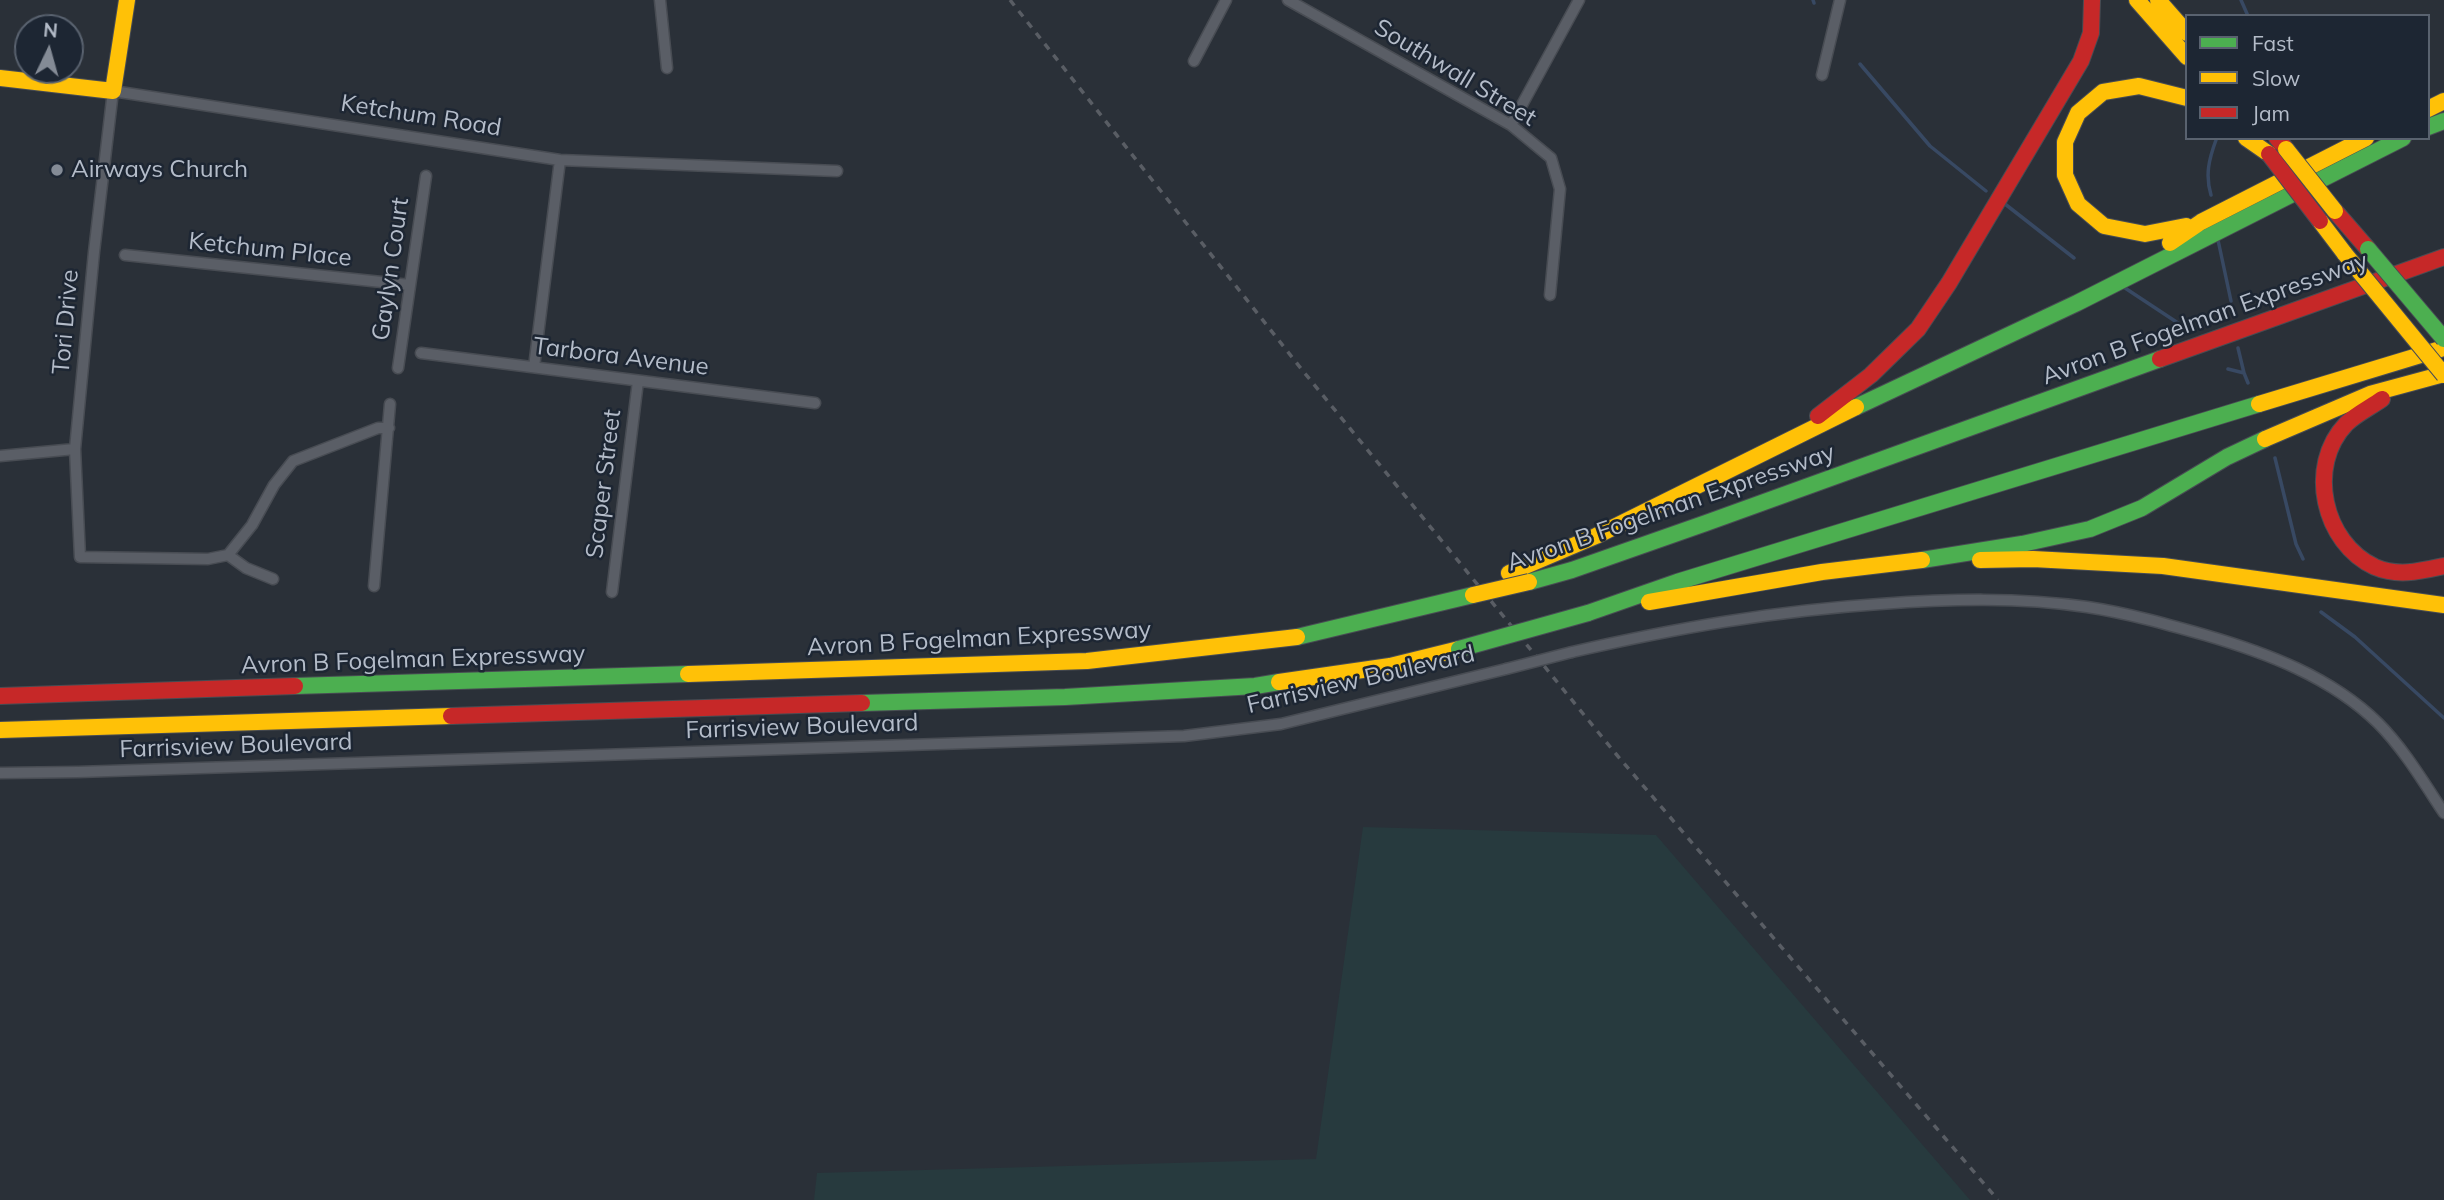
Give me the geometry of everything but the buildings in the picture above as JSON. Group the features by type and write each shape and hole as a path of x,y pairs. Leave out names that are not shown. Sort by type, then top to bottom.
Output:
{"main road":[{"path":"113,91 127,0"},
{"path":"1776,445 1871,375 1918,329 1949,283 2081,61 2091,33 2092,0"},
{"path":"2137,0 2185,55"},
{"path":"2158,0 2169,7 2185,30"},
{"name":"Ketchum Road","path":"0,78 113,91"},
{"path":"2185,97 2150,85 2123,86 2097,95 2084,105 2073,121 2065,143 2062,165 2071,195 2081,208 2102,225 2124,232 2147,234 2201,222"},
{"path":"2249,140 2269,154"},
{"path":"1595,611 1822,572 1916,561 2064,536 2090,529 2142,508 2227,457 2295,424 2370,394 2444,374 2345,254 2258,140"},
{"path":"1878,397 2178,238 2201,222 2362,140"},
{"path":"1473,596 1509,573 1627,521 1776,445 2077,303 2399,140"},
{"path":"2281,144 2444,339"},
{"name":"Avron B Fogelman Expressway","path":"0,696 1087,661 1286,639 1572,570 2444,257"},
{"path":"0,730 1078,696 1255,686 1390,666 1595,611 1677,582 2444,348"},
{"path":"2418,382 2375,403 2348,422 2333,442 2328,454 2322,493 2328,518 2334,529 2361,558 2374,565 2404,573 2420,573 2444,566"},
{"path":"1916,561 2033,559 2140,564 2444,605"}],"street":[{"path":"660,0 667,68"},
{"path":"1194,61 1226,0"},
{"name":"Southwall Street","path":"1288,0 1511,125 1551,158 1560,190 1550,295"},
{"path":"1511,125 1579,0"},
{"path":"1822,75 1840,0"},
{"name":"Ketchum Road","path":"113,91 561,160 837,172"},
{"name":"Tori Drive","path":"113,91 75,449 80,557 208,559 228,555"},
{"path":"534,367 561,160"},
{"name":"Gaylyn Court","path":"398,368 426,176"},
{"name":"Ketchum Place","path":"125,255 410,285"},
{"name":"Tarbora Avenue","path":"421,353 815,403"},
{"name":"Scaper Street","path":"612,592 638,381"},
{"path":"374,586 390,404"},
{"path":"273,579 246,568 228,555 252,525 274,485 293,461 377,428 389,428"},
{"path":"0,456 75,449"},
{"name":"Farrisview Boulevard","path":"0,773 1184,736 1281,724 1572,652 1707,623 1804,610 1943,600 2028,601 2088,607 2160,622 2246,647 2296,668 2349,700 2378,723 2444,813"}],"green space":[{"path":"1363,827 1656,835 1970,1200 814,1200 817,1173 1316,1159"}],"waterway":[{"path":"2241,0 2247,14"},
{"path":"1860,64 1930,146 1986,191"},
{"path":"2211,195 2209,167 2216,140"},
{"path":"2005,204 2074,258"},
{"path":"2218,240 2231,301"},
{"path":"2125,288 2178,323"},
{"path":"2238,348 2244,373"},
{"path":"2228,369 2244,373 2248,383"},
{"path":"2275,458 2296,544 2303,559"},
{"path":"2321,612 2355,637 2444,718"}],"railway":[{"path":"1010,0 1303,371 1616,754 1998,1200"}],"traffic: fast":[{"path":"2430,126 2444,121"},
{"path":"1856,407 2077,303 2399,140"},
{"path":"2368,249 2444,339"},
{"path":"1529,582 1572,570 1706,523 2160,359"},
{"path":"1588,613 1677,582 2259,404"},
{"path":"1922,560 2022,544 2090,529 2142,508 2227,457 2265,439"},
{"path":"1297,637 1473,595"},
{"path":"1459,649 1588,613"},
{"path":"295,686 688,674"},
{"path":"862,703 1065,697 1255,686 1279,682"}],"traffic: slow":[{"path":"0,78 113,91 127,0"},
{"path":"2137,0 2185,55"},
{"path":"2158,0 2185,31"},
{"path":"2185,98 2139,86 2103,92 2078,113 2065,142 2065,175 2078,204 2104,226 2145,234 2186,226"},
{"path":"2430,108 2444,101"},
{"path":"2249,140 2269,154"},
{"path":"2170,243 2201,222 2362,140"},
{"path":"2286,149 2335,211"},
{"path":"2320,221 2345,254"},
{"path":"2345,254 2444,375"},
{"path":"2259,404 2444,348"},
{"path":"2265,439 2370,394 2444,374"},
{"path":"1509,573 1596,536 1856,407"},
{"path":"1980,560 2033,559 2163,566 2444,605"},
{"path":"1649,602 1822,572 1922,560"},
{"path":"1473,595 1529,582"},
{"path":"688,674 1087,661 1297,637"},
{"path":"1279,682 1390,666 1459,649"},
{"path":"0,730 451,716"}],"traffic: jam":[{"path":"1818,416 1871,375 1918,329 1949,283 2081,61 2091,33 2092,0"},
{"path":"2279,140 2286,149"},
{"path":"2269,154 2320,221"},
{"path":"2335,211 2368,249"},
{"path":"2160,359 2444,257"},
{"path":"2382,399 2350,420 2334,441 2326,461 2324,481 2332,522 2357,556 2375,567 2401,572 2444,566"},
{"path":"0,696 295,686"},
{"path":"451,716 862,703"}],"place":[{"name":"Airways Church","path":"57,170"}]}
